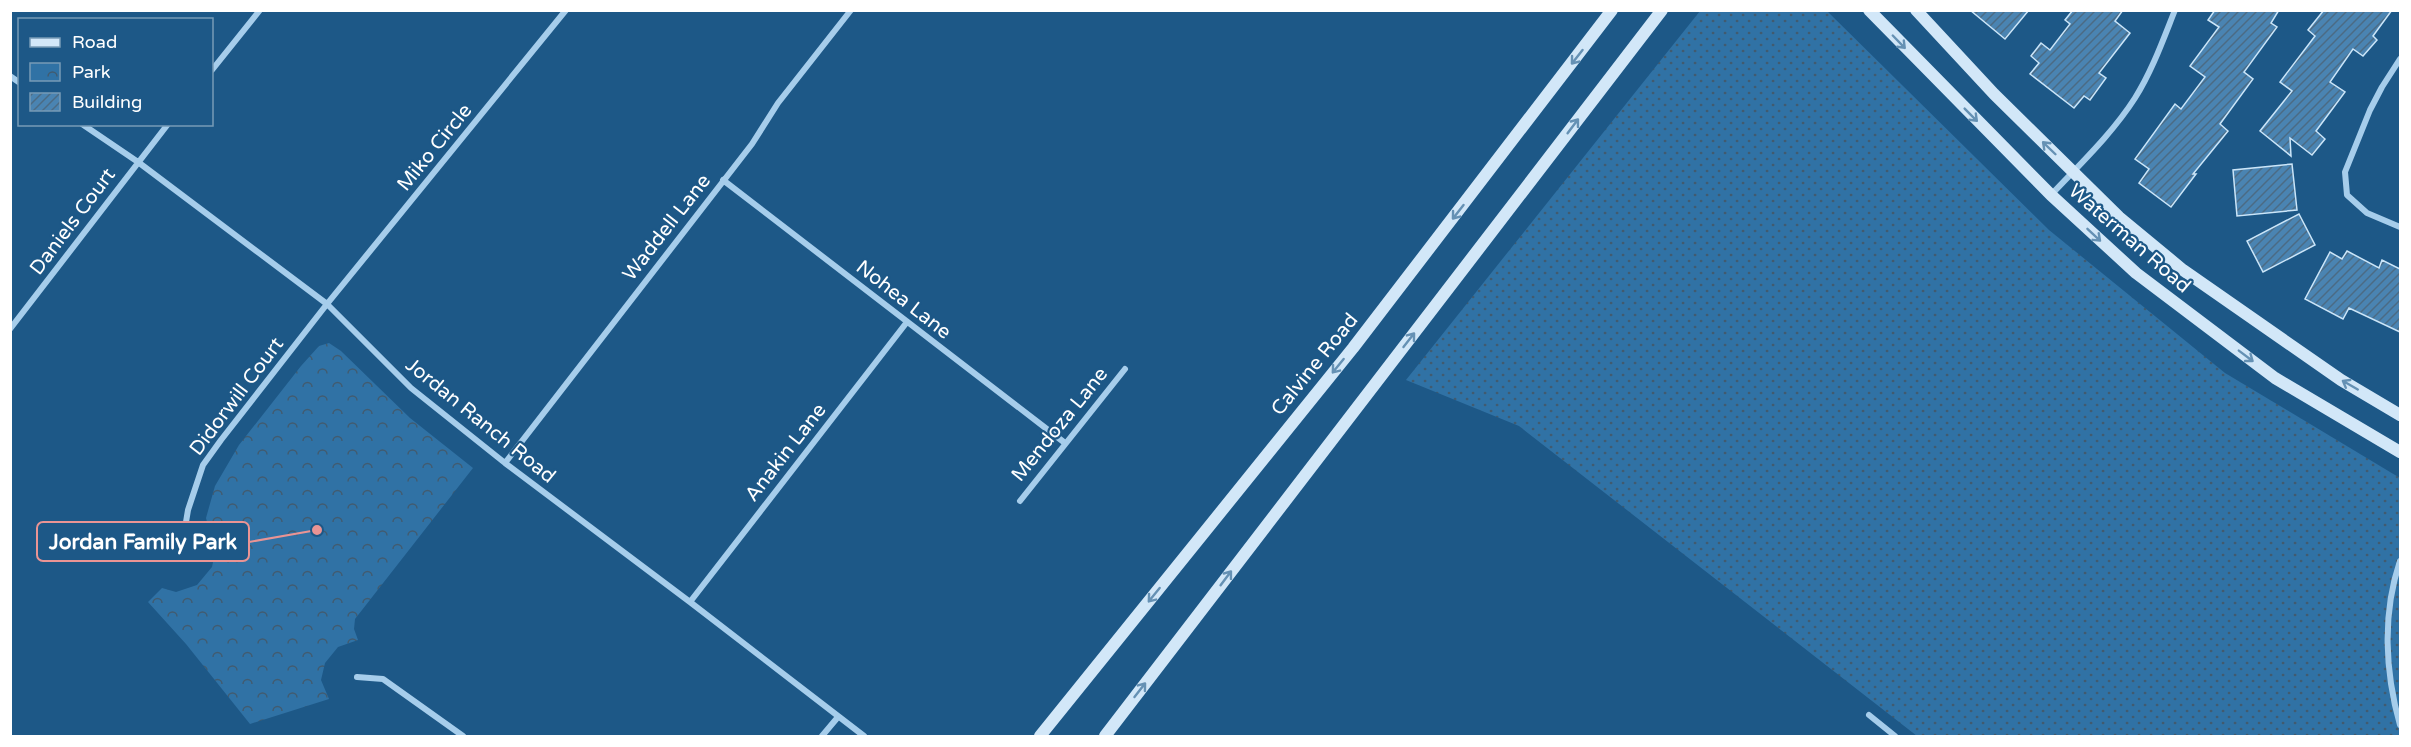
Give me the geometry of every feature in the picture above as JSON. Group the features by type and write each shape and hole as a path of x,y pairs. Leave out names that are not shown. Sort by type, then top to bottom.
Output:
{"main road":[{"name":"Calvine Road","path":"1040,736 1353,348 1612,10"},
{"path":"1105,736 1662,10"},
{"name":"Waterman Road","path":"1869,10 2051,195 2136,273 2275,378 2400,452"},
{"name":"Waterman Road","path":"1916,10 1994,94 2119,217 2182,270 2341,380 2400,415"}],"street":[{"path":"213,69 260,10"},
{"name":"Miko Circle","path":"327,304 566,10"},
{"name":"Waddell Lane","path":"505,463 752,144 778,104 851,10"},
{"path":"2051,195 2116,125 2135,98 2154,64 2175,10"},
{"path":"2400,59 2370,110 2345,172 2347,195 2367,213 2400,227"},
{"name":"Jordan Ranch Road","path":"85,126 138,162 327,304 411,388 505,463 864,736"},
{"path":"138,162 166,126"},
{"name":"Daniels Court","path":"10,329 138,162"},
{"name":"Nohea Lane","path":"723,180 1065,443"},
{"name":"Didorwill Court","path":"181,552 188,510 203,465 327,304"},
{"name":"Anakin Lane","path":"690,602 907,322"},
{"name":"Mendoza Lane","path":"1020,501 1125,369"},
{"path":"2400,561 2390,605 2388,632 2389,673 2400,725"},
{"path":"357,677 383,679 463,736"},
{"path":"1869,715 1895,736"},
{"path":"822,736 838,717"}],"green space":[{"path":"1700,11 1827,11 2049,230 2225,373 2400,478 2400,736 1917,736 1519,426 1406,380"},
{"path":"329,343 341,351 410,418 473,468 355,619 354,629 358,640 338,647 325,663 321,680 329,699 250,724 186,644 148,602 162,588 176,592 197,585 212,567 215,553 206,518 215,486 239,445 301,366 319,346"}],"building":[{"path":"1970,10 2029,10 2005,39"},
{"path":"2073,10 2123,10 2115,21 2130,33 2099,73 2106,78 2090,100 2084,96 2074,108 2030,74 2039,63 2031,56 2041,43 2050,50 2070,24 2065,20"},
{"path":"2215,10 2279,10 2271,23 2277,27 2244,72 2253,79 2220,124 2228,131 2193,174 2196,174 2171,207 2139,183 2149,169 2135,159 2175,104 2181,109 2205,77 2190,66 2219,27 2208,20"},
{"path":"2324,10 2392,10 2373,36 2377,40 2363,56 2353,49 2330,82 2345,92 2316,131 2325,139 2312,155 2290,138 2291,156 2260,131 2292,91 2280,82 2315,36 2308,30"},
{"path":"2292,164 2297,210 2237,216 2233,170"},
{"path":"2299,214 2315,245 2263,272 2247,241"},
{"path":"2347,251 2379,268 2382,260 2400,269 2400,332 2349,308 2343,319 2305,299 2330,252 2342,259"}],"place":[{"name":"Jordan Family Park","path":"317,530"}]}
